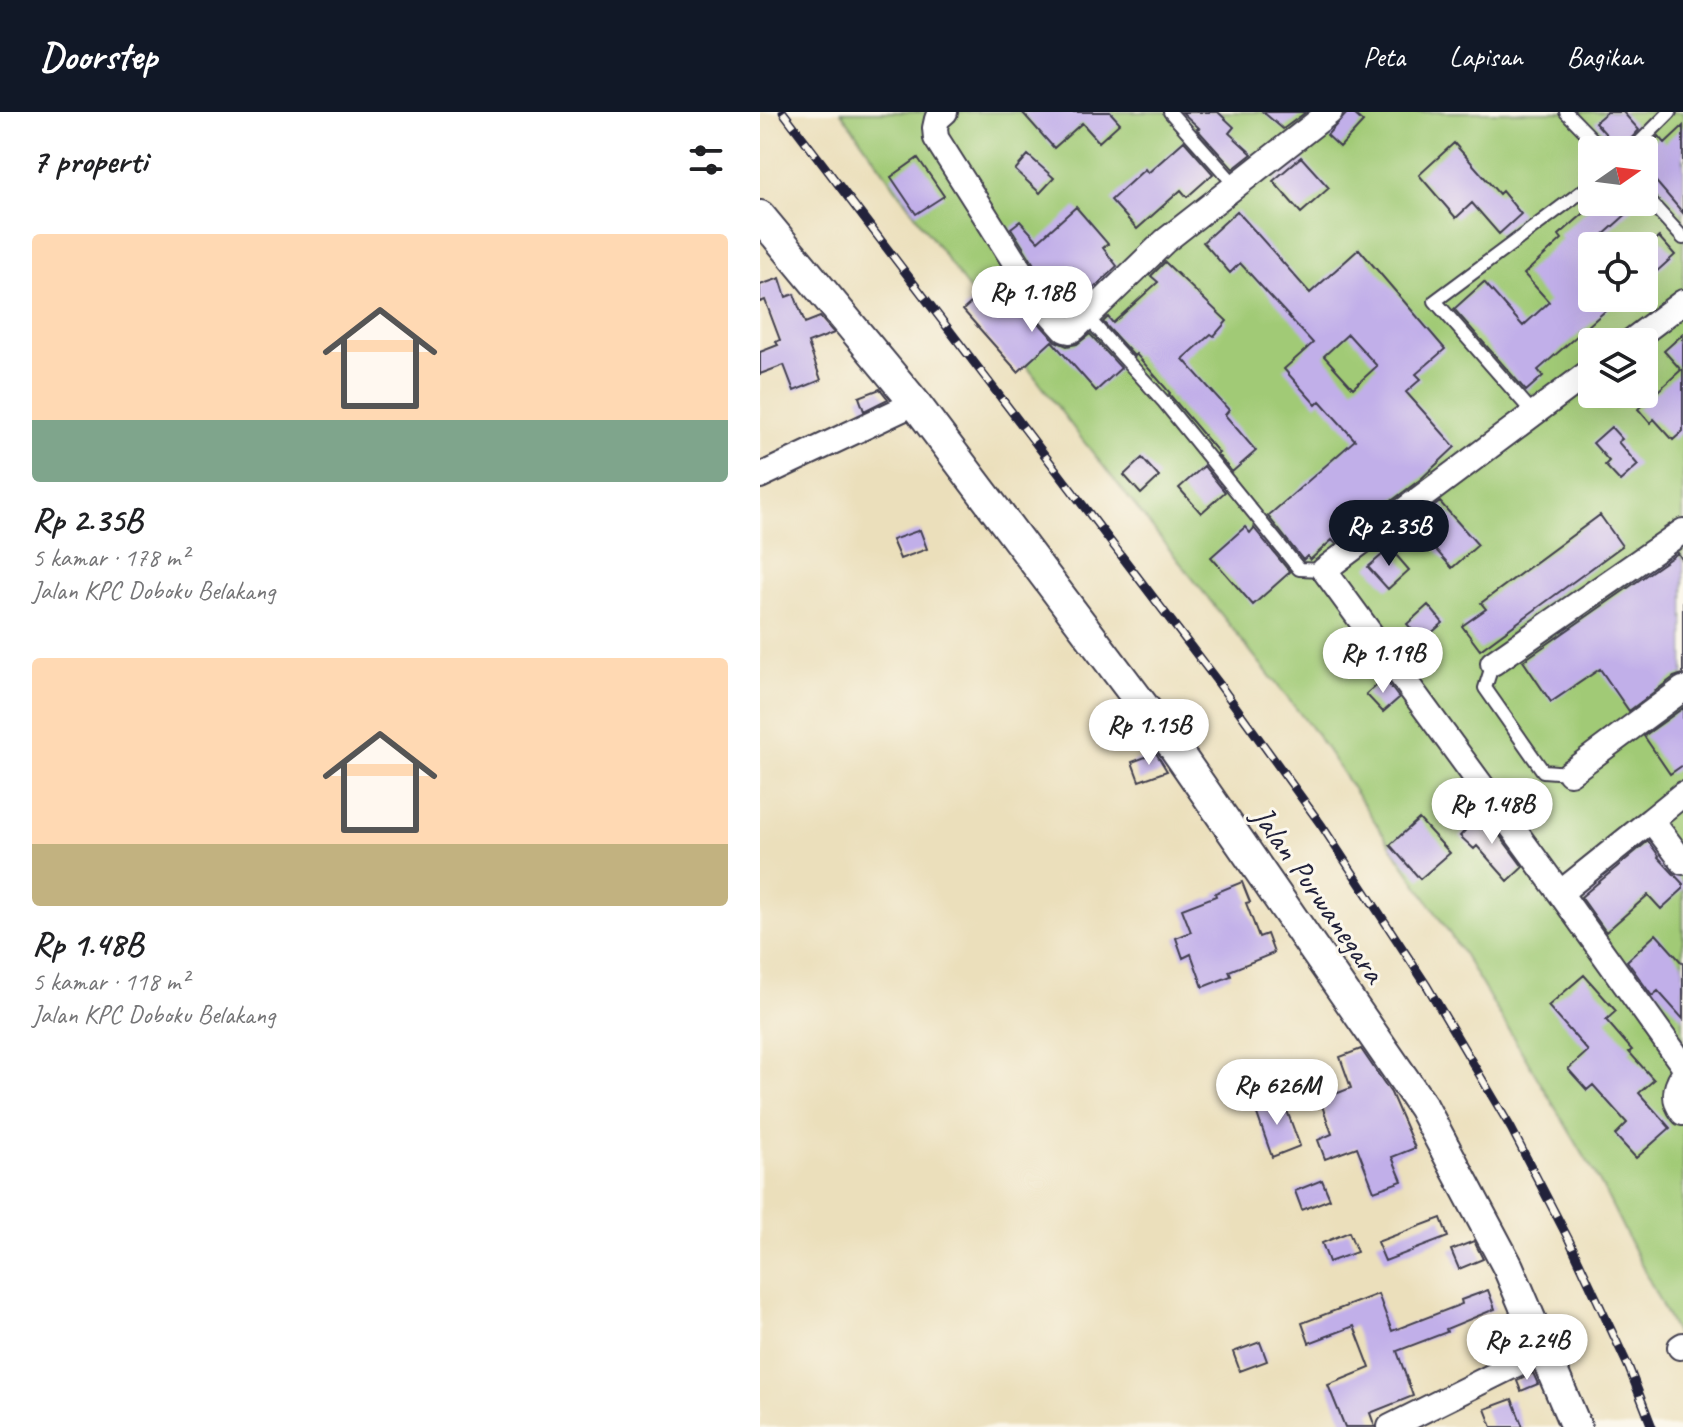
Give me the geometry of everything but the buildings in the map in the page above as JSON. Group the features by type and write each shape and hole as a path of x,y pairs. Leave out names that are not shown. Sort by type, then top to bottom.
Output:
{"street":[{"path":"945,112 937,119 936,138 1040,302 1067,331 1073,330 1165,241 1330,112"},
{"name":"Jalan Purwanegara","path":"765,230 915,403 1174,747 1423,1107 1508,1267 1576,1427"},
{"path":"1649,328 1683,302"},
{"path":"1578,381 1324,570 1683,1065"},
{"path":"760,476 915,403"},
{"path":"1493,663 1683,531"},
{"path":"1570,773 1683,689"},
{"path":"1560,893 1683,794"},
{"path":"1651,820 1683,862"},
{"path":"1683,1075 1675,1095 1677,1106 1683,1113"},
{"path":"1390,1427 1543,1351"}],"lane":[{"path":"1170,112 1235,185"},
{"path":"1566,112 1589,136"},
{"path":"1646,136 1670,112"},
{"path":"1534,414 1435,301 1578,194"},
{"path":"1658,210 1683,238"},
{"path":"1087,317 1164,402 1299,569 1324,570"},
{"path":"1493,663 1485,688 1543,771 1570,773"}],"green space":[{"path":"841,112 1683,112 1683,1348 1602,1186 1464,955 1317,735 1081,438"}],"railway":[{"path":"783,112 1217,681 1322,826 1427,986 1511,1128 1569,1240 1629,1368 1652,1427"}]}
